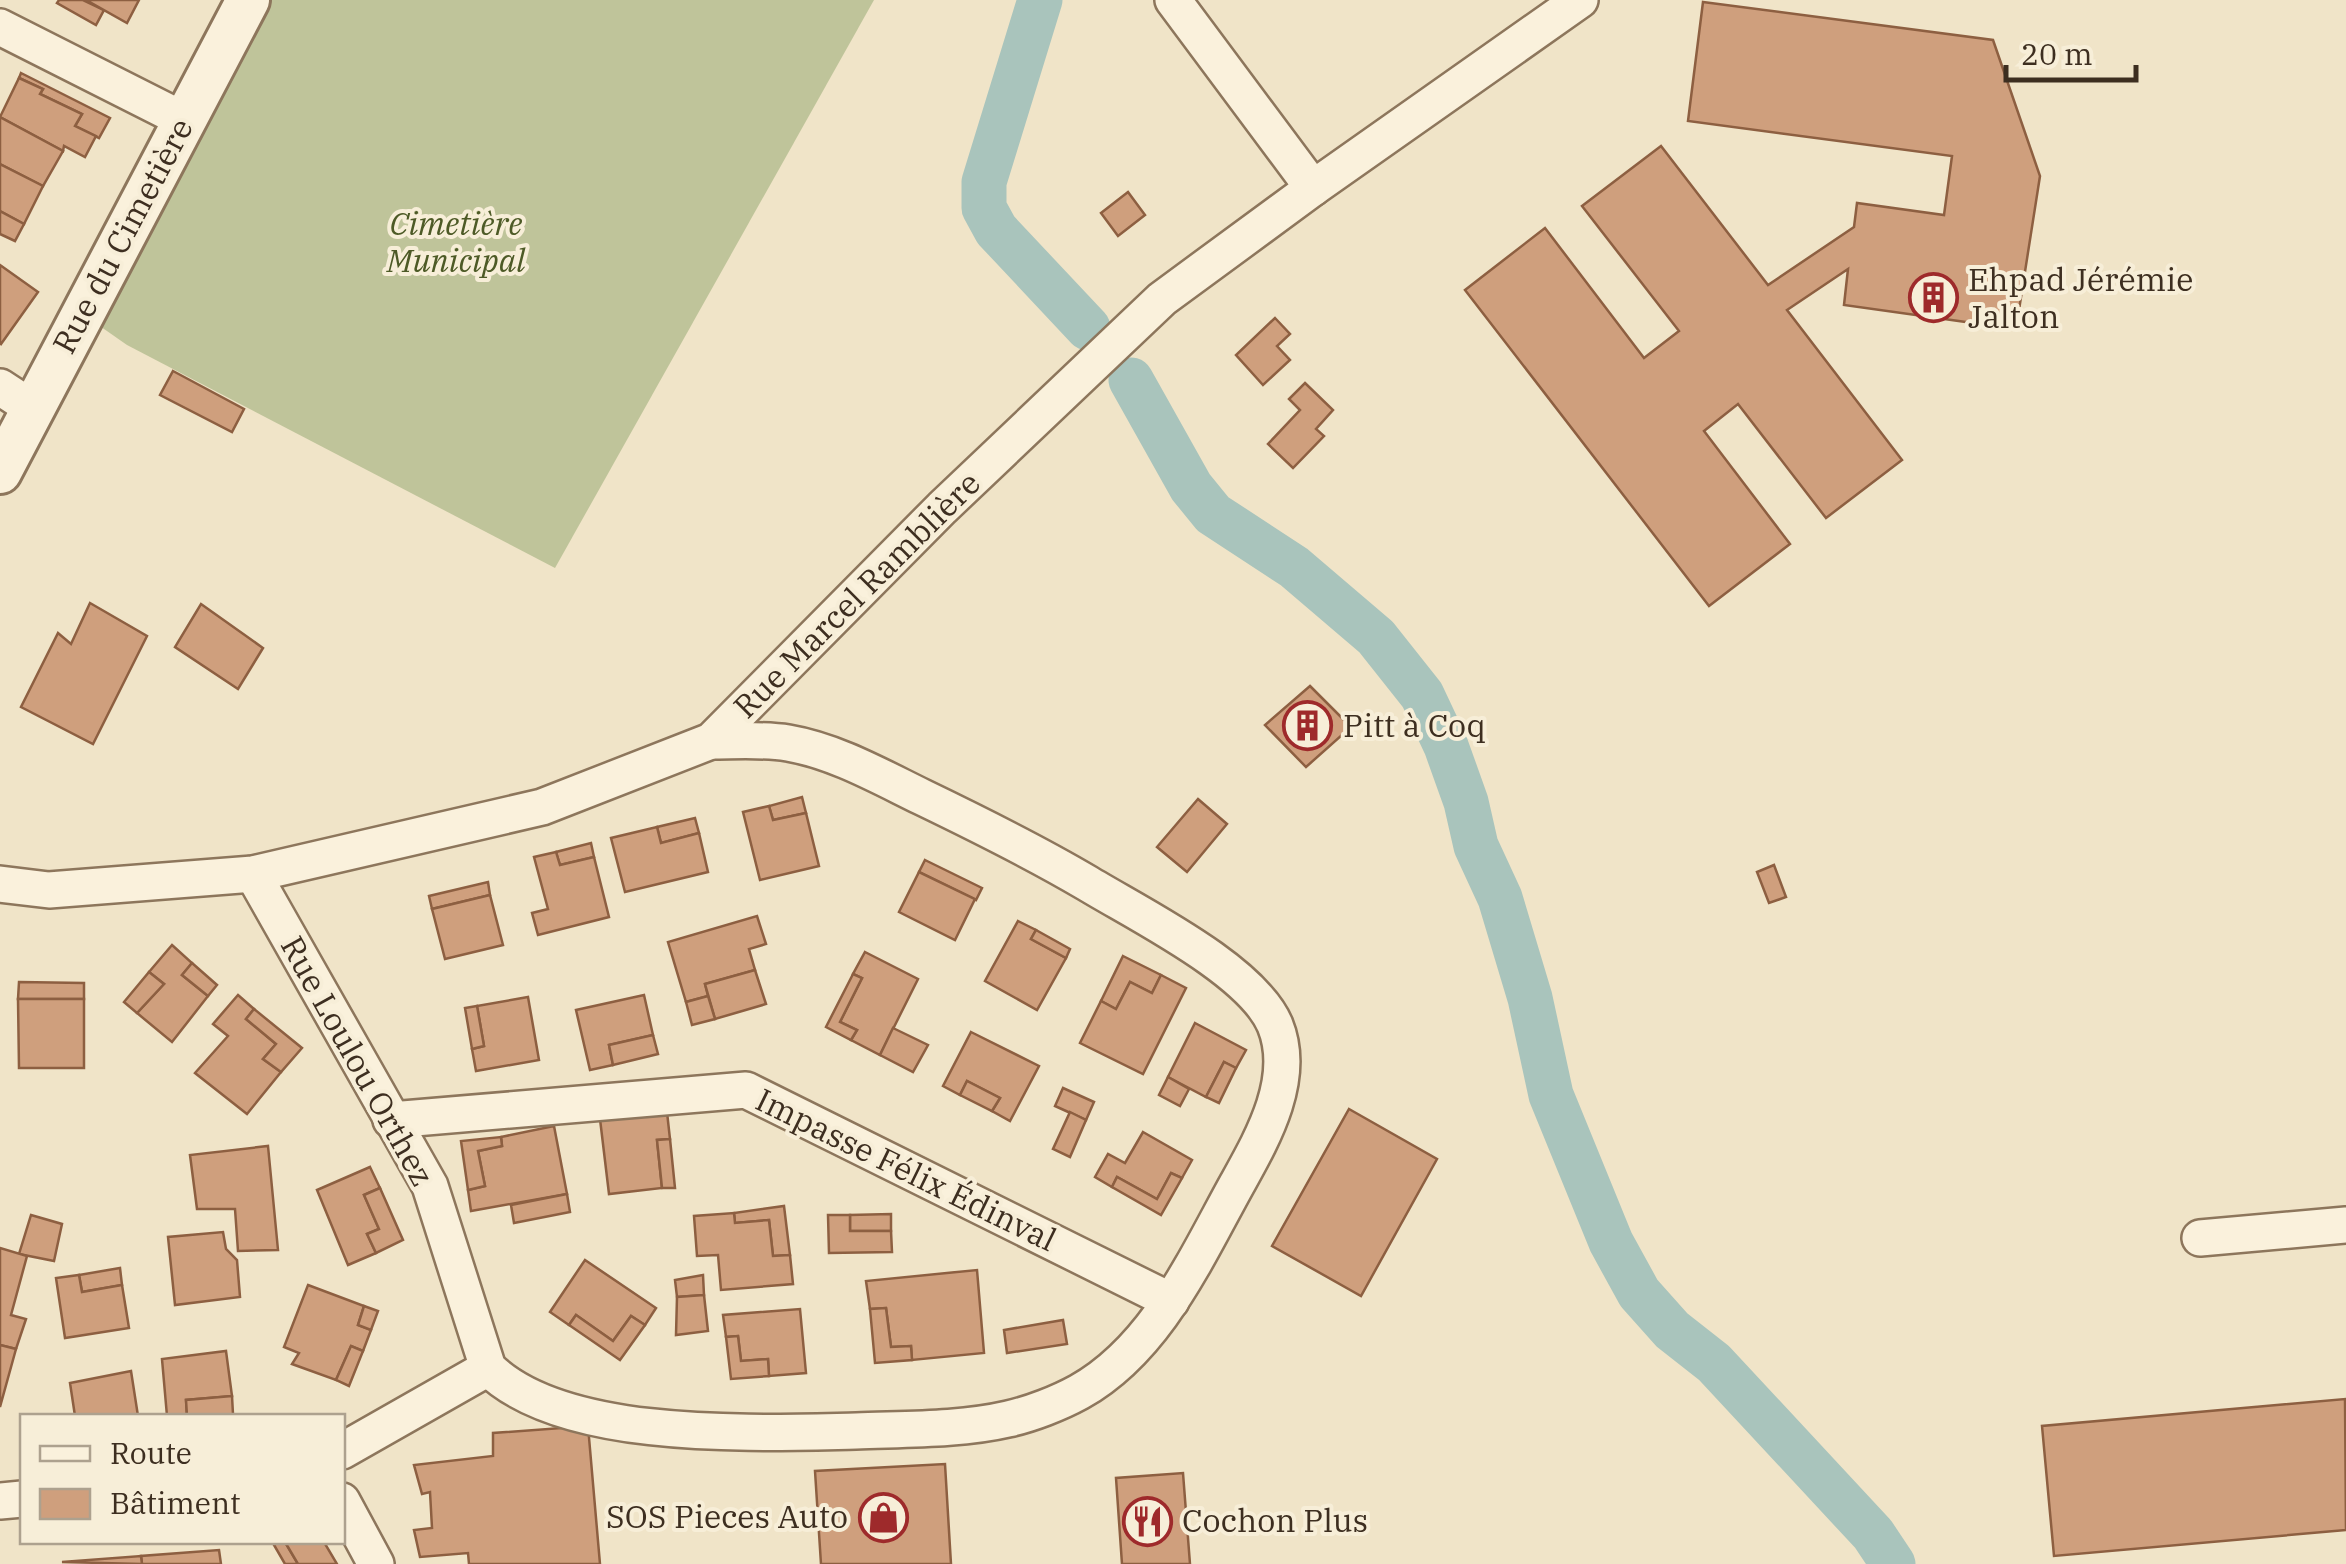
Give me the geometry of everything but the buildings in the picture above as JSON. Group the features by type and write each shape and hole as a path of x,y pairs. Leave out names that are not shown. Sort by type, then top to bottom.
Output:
{"street":[{"name":"Rue du Cimetière","path":"0,472 16,398 84,315 248,0"},
{"path":"1173,0 1314,188"},
{"name":"Rue Marcel Ramblière","path":"0,884 49,890 252,874 542,808 712,740 942,508 1162,299 1580,0"},
{"path":"0,27 184,120"},
{"path":"345,1449 488,1368 507,1386 554,1406 636,1426 738,1434 913,1429 1009,1419 1081,1391 1129,1353 1171,1301 1265,1134 1279,1088 1282,1052 1274,1022 1245,986 1203,954 1039,854 852,762 788,743 712,740"},
{"name":"Rue Loulou Orthez","path":"252,874 430,1186 488,1368"},
{"name":"Impasse Félix Édinval","path":"391,1120 746,1090 1171,1301"},
{"path":"2200,1238 2346,1226"},
{"path":"345,1507 376,1564"}],"green space":[{"name":"Cimetière Municipal","path":"248,0 874,0 555,568 127,345 84,315"}],"waterway":[{"path":"1040,0 984,182 984,208 996,230 1088,328"},
{"path":"1131,380 1191,487 1213,514 1294,567 1376,637 1422,695 1446,746 1466,802 1476,846 1500,898 1530,998 1551,1095 1611,1242 1639,1293 1672,1330 1714,1363 1873,1534 1893,1564"}],"place":[{"name":"Ehpad Jérémie Jalton","path":"1933,298"},
{"name":"Pitt à Coq","path":"1308,726"},
{"name":"SOS Pieces Auto","path":"883,1517"},
{"name":"Cochon Plus","path":"1147,1521"}]}
